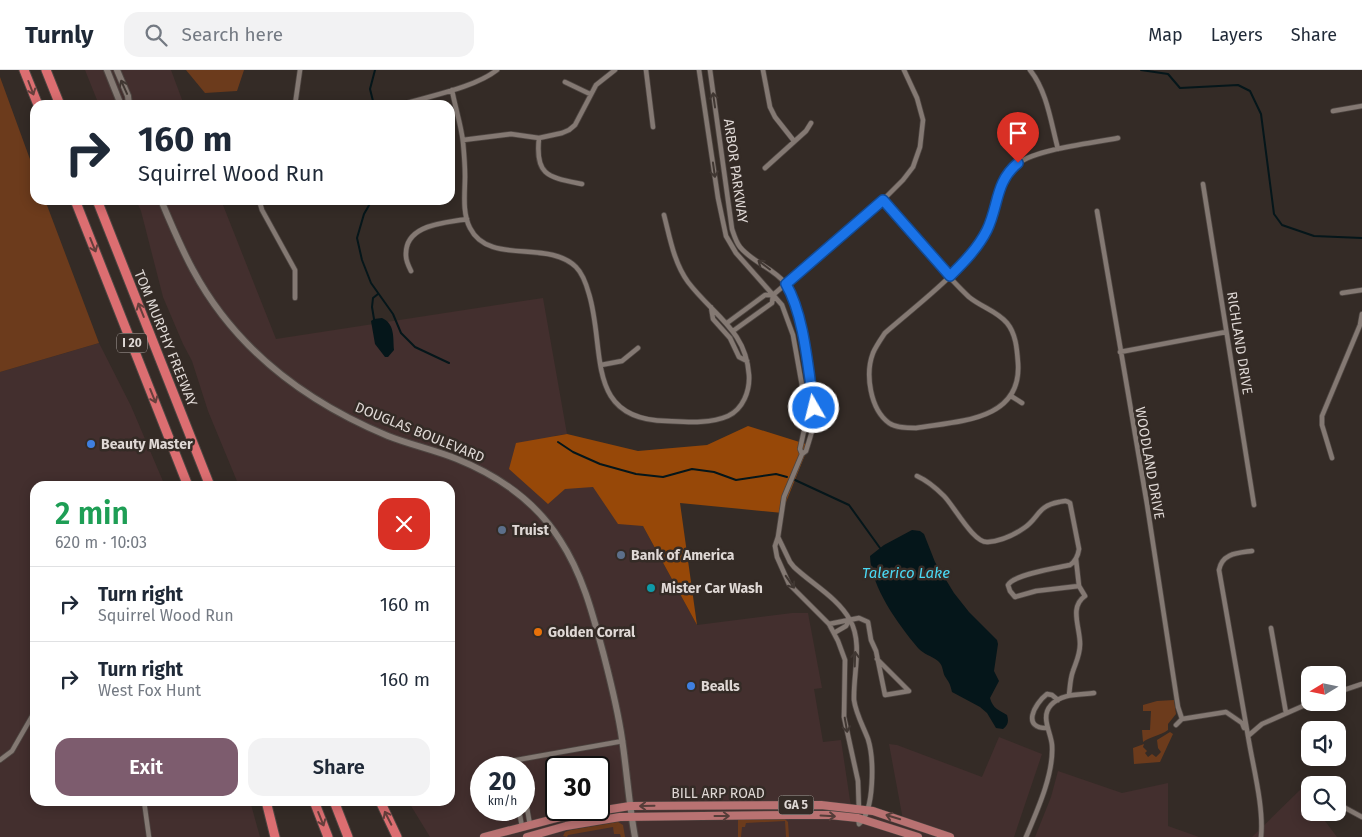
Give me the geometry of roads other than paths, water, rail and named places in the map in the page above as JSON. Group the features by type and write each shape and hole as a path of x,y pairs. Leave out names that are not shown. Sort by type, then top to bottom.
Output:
{"highway":[{"path":"24,70 36,100"},
{"path":"46,70 58,100"},
{"name":"I 20","path":"77,205 186,481"},
{"name":"TOM MURPHY FREEWAY","path":"99,205 208,481"},
{"path":"171,388 213,481"},
{"path":"267,806 275,837"},
{"path":"316,806 328,837"},
{"path":"336,806 348,837"},
{"path":"382,806 398,837"}],"main road":[{"path":"107,70 120,100"},
{"path":"117,70 128,100"},
{"name":"DOUGLAS BOULEVARD","path":"163,205 182,250 206,293 234,330 274,369 301,390 329,408 390,436 456,459 490,474 528,501 559,538 570,556 585,590 610,680 623,742 635,837"},
{"name":"BILL ARP ROAD","path":"484,837 575,814 630,806 821,805 864,809 903,820 950,837"},
{"name":"BILL ARP ROAD","path":"528,837 590,822 631,817 792,815 861,819 918,837"}],"street":[{"path":"296,100 300,70"},
{"path":"418,100 473,83 497,70"},
{"path":"463,140 511,134 539,138 562,133 574,125 596,85 615,70"},
{"path":"646,70 653,127"},
{"name":"ARBOR PARKWAY","path":"699,70 726,236 736,253 782,305 789,320 806,408 805,426 800,449 802,454"},
{"name":"ARBOR PARKWAY","path":"710,70 732,230 741,248 786,284 793,299 801,328 814,408 814,419 806,451 802,454 784,497 778,538 775,546 777,557 790,584 829,624 845,660 844,717 864,809"},
{"path":"763,70 770,107 775,117 794,141"},
{"path":"733,331 772,303 774,295 883,200 913,167 920,147 923,130 921,108 904,70"},
{"path":"1030,70 1037,79 1044,96 1058,149"},
{"path":"565,82 590,94"},
{"path":"452,90 454,100"},
{"path":"455,104 463,140 465,199 467,220 470,228 484,244 501,248 548,253 568,260 575,266 585,280 593,307 601,365 607,390 613,402 622,410 658,421 700,421 723,418 737,409 748,391 748,361 742,346 728,323 689,283 681,271 664,215"},
{"path":"1333,111 1362,106"},
{"path":"765,168 806,131 811,122"},
{"path":"539,138 538,158 542,169 550,176 582,184"},
{"path":"883,200 950,276 969,297 1006,322 1012,330 1019,370 1018,380 1005,404 981,416 916,428 891,424 878,410 873,398 870,368 877,344 885,333 950,276 983,237 1003,180 1009,170 1026,158 1058,149 1118,138"},
{"name":"RICHLAND DRIVE","path":"1203,184 1254,505"},
{"path":"260,205 295,270 294,298"},
{"name":"WOODLAND DRIVE","path":"1097,211 1182,719"},
{"path":"411,271 406,257 408,244 414,234 421,228 467,220"},
{"path":"1342,294 1362,290"},
{"path":"728,323 765,295 774,295"},
{"path":"711,307 714,319 730,338 739,357 748,361"},
{"path":"1332,458 1322,425 1322,416 1360,325 1362,314"},
{"path":"1120,352 1226,332"},
{"path":"601,365 622,361 638,348"},
{"path":"1011,396 1022,403"},
{"path":"917,476 928,481 942,494 973,533 980,541 984,542 1003,538 1018,532 1032,522 1037,513 1045,507 1067,501 1072,506 1079,549 1076,559 1079,586 1085,596 1076,606 1079,629 1079,653 1072,673 1069,695"},
{"name":"ARBOR PARKWAY","path":"778,538 794,567 839,605 850,619 854,628 856,643 854,701 872,756 872,782 861,819"},
{"path":"1252,551 1229,555 1222,561 1219,570 1261,809 1261,837"},
{"path":"1076,559 1070,565 1040,571 1012,580 1008,584 1011,594 1018,597 1036,590 1079,586"},
{"name":"ARBOR PARKWAY","path":"850,619 859,618 868,622 886,695 909,691 878,658"},
{"path":"829,624 850,619"},
{"path":"834,633 846,626 850,619"},
{"path":"1271,628 1286,713"},
{"path":"1346,689 1362,684"},
{"path":"1026,837 1042,797 1051,764 1052,746 1047,713 1058,700 1069,695 1094,693"},
{"path":"1048,728 1038,728 1034,725 1032,718 1034,711 1047,694 1052,694 1058,700"},
{"path":"1248,736 1262,724 1301,707"},
{"path":"1176,725 1182,719 1226,712 1242,723 1248,736"},
{"path":"0,760 12,751 30,720"},
{"path":"535,757 623,742"},
{"path":"145,806 149,837"},
{"path":"1346,808 1362,817"},
{"path":"524,821 526,826"},
{"path":"526,821 526,826"}],"water":[{"path":"382,318 391,327 393,336 394,350 388,357 385,357 375,344 371,321"},
{"name":"Talerico Lake","path":"912,530 920,531 924,534 935,562 954,593 969,612 997,640 994,671 999,681 990,698 995,707 1007,715 1008,723 1003,729 996,728 987,713 980,707 952,692 940,663 918,648 894,617 880,592 875,580 870,556 884,545"}],"waterway":[{"path":"373,100 370,89 375,70"},
{"path":"1141,70 1168,74 1180,88 1238,85 1250,91 1261,114 1274,214 1282,225 1314,236 1362,238"},
{"path":"369,205 364,214 357,238 362,260 371,283 393,314 401,333 415,347 449,363"},
{"path":"374,319 373,298 378,294"},
{"path":"558,442 573,452 600,464 636,474 663,477 692,469 714,472 736,480 776,474 787,477"},
{"path":"795,480 849,505 880,548"}],"place":[{"name":"Beauty Master","path":"91,444"},
{"name":"Truist","path":"502,530"},
{"name":"Bank of America","path":"621,555"},
{"name":"Mister Car Wash","path":"651,588"},
{"name":"Golden Corral","path":"538,632"},
{"name":"Bealls","path":"691,686"}]}
